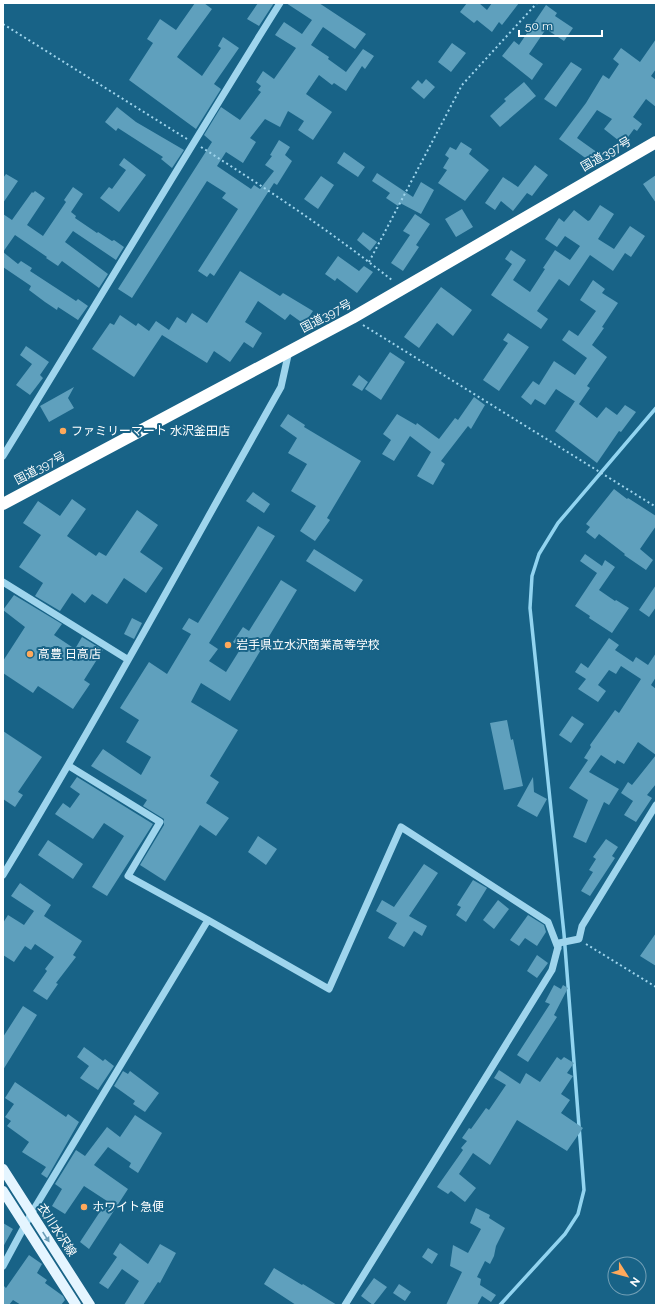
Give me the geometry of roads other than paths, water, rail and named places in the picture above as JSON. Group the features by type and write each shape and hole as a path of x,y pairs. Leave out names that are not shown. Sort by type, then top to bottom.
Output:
{"highway":[{"name":"国道397号","path":"3,504 352,318 656,142"}],"main road":[{"name":"衣川水沢線","path":"3,1169 90,1305"},
{"name":"衣川水沢線","path":"3,1191 25,1228 76,1305"}],"street":[{"path":"3,456 193,142 280,3"},
{"path":"3,876 69,766 127,659 281,387 289,351"},
{"path":"3,582 127,659"},
{"path":"69,766 160,822 128,876 329,989 400,827 548,922 558,946 552,970 345,1305"},
{"path":"558,946 575,939 656,805"},
{"path":"3,1266 25,1228 31,1214 208,920"}],"waterway":[{"path":"500,1305 565,1234 578,1214 584,1190 564,934 530,608 532,576 539,554 558,523 656,408"}],"place":[{"name":"ファミリーマート 水沢釜田店","path":"63,431"},
{"name":"岩手県立水沢商業高等学校","path":"228,645"},
{"name":"高豊 日高店","path":"30,654"},
{"name":"ホワイト急便","path":"84,1207"}]}
